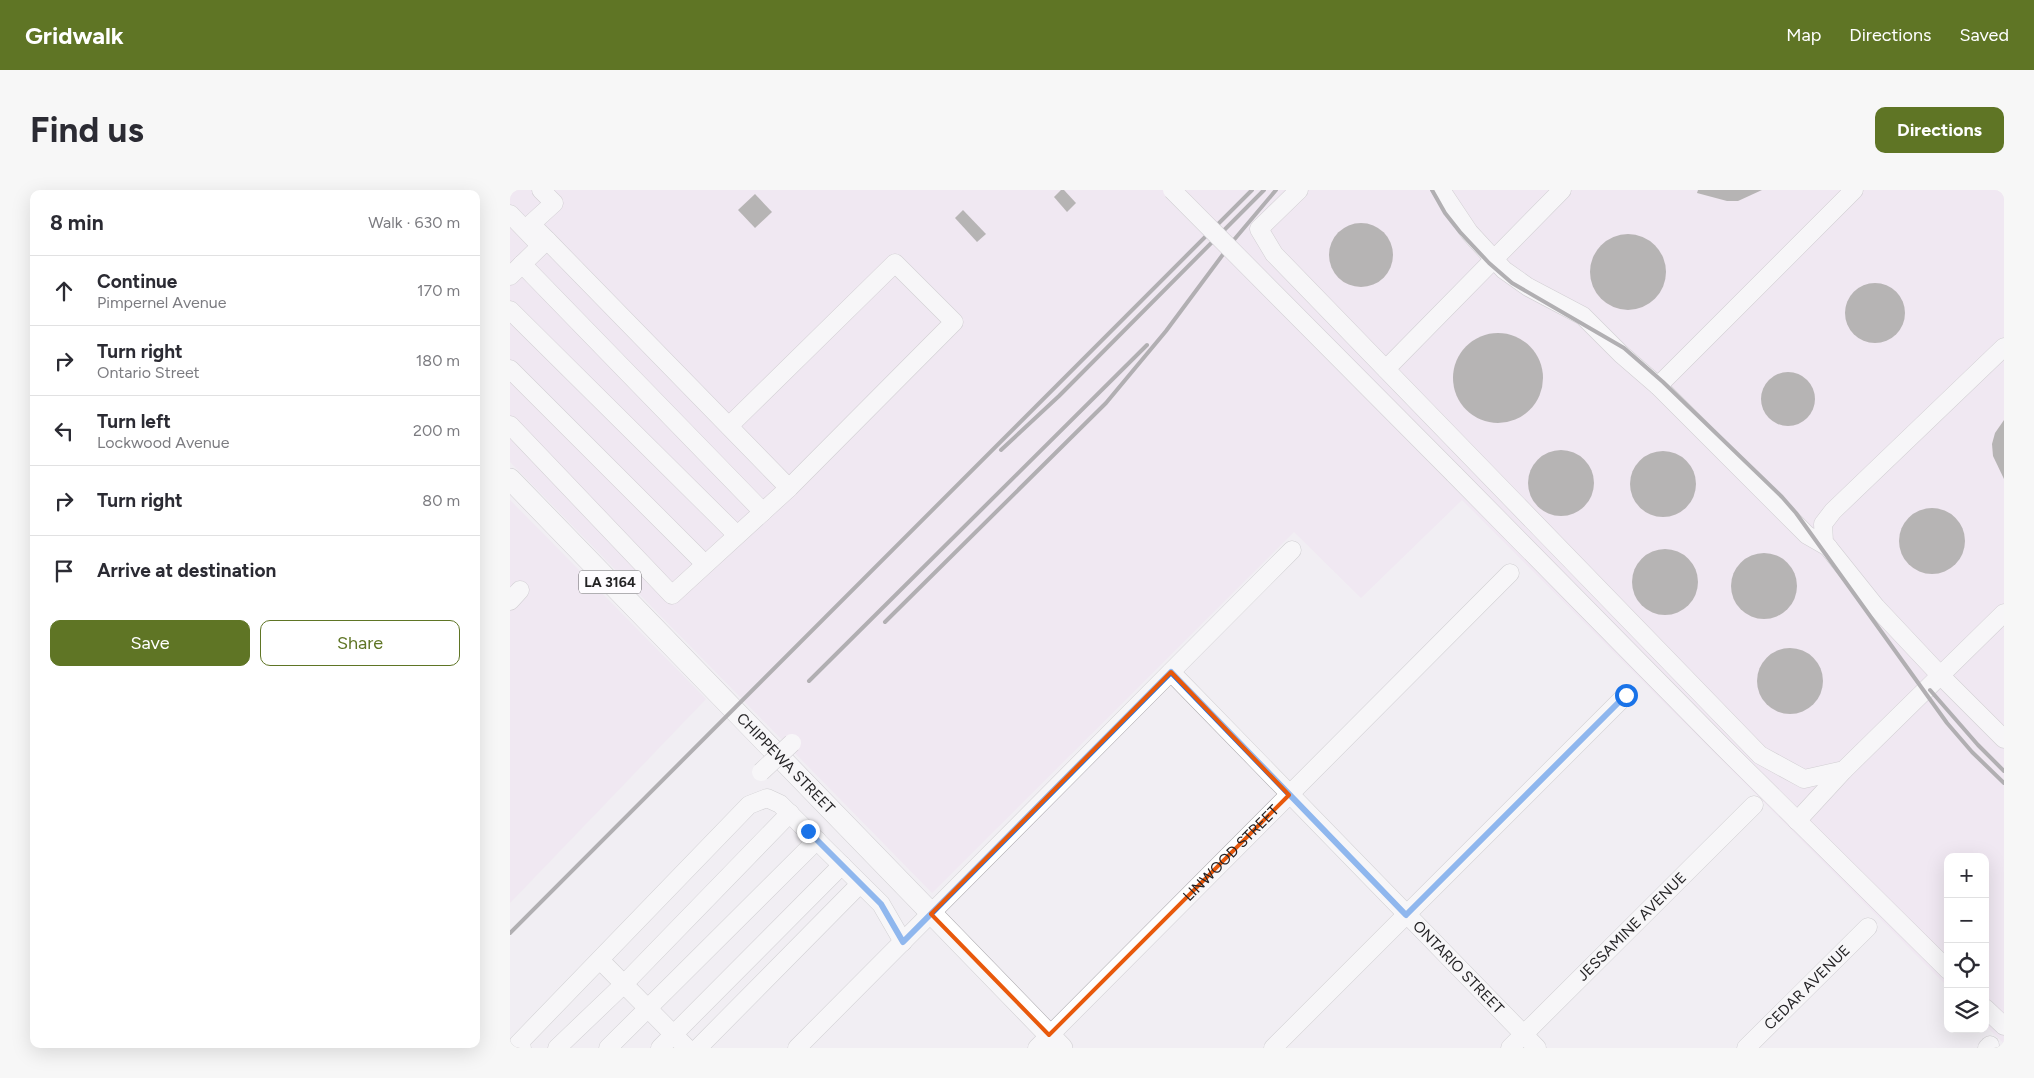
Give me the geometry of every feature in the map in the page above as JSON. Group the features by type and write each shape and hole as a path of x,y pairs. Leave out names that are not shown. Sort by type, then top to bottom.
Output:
{"main road":[{"name":"CHIPPEWA STREET","path":"510,479 932,914 1049,1044"}],"street":[{"path":"541,190 554,203 532,224 544,243"},
{"path":"1172,190 1944,966"},
{"path":"1299,190 1259,229 1274,254 1760,755 1804,780 1844,770"},
{"path":"1441,190 1469,232 1504,270 1528,287 1584,316 1621,354 1658,386 1807,535 1828,546"},
{"path":"1386,369 1562,190"},
{"path":"1658,386 1854,190"},
{"path":"510,214 544,243 789,488"},
{"path":"544,243 515,268 763,512"},
{"path":"510,425 672,595 789,488 954,322 896,263 729,426"},
{"path":"510,310 737,535"},
{"path":"2004,347 1832,511 1823,524 1824,542 1876,607 1940,676 2004,739"},
{"path":"510,368 705,564"},
{"path":"797,1048 1292,550"},
{"name":"LINWOOD STREET","path":"1049,1044 1289,795 1510,573"},
{"path":"1797,820 1844,770 2004,613"},
{"name":"ONTARIO STREET","path":"1171,672 1537,1048"},
{"path":"1273,1048 1626,695"},
{"path":"761,772 792,743"},
{"path":"518,1047 749,805 767,798 780,804 790,813 881,904 903,942"},
{"name":"JESSAMINE AVENUE","path":"1510,1048 1754,804"},
{"path":"557,1048 624,984 790,813"},
{"path":"608,1048 817,840"},
{"path":"660,1048 842,865"},
{"path":"698,1048 860,884"},
{"name":"CEDAR AVENUE","path":"1746,1048 1868,926"},
{"path":"600,960 688,1048"},
{"path":"1989,1012 2004,1026"}],"highlighted area":[{"path":"1171,672 1289,795 1049,1035 931,914"}],"shaded area":[{"path":"510,190 2004,190 2004,1044 1989,1029 1989,853 1944,853 1944,983 1462,500 1361,598 1294,532 932,893 510,462"},
{"path":"510,500 706,699 510,903"}],"building":[{"path":"1061,190 1064,190 1076,203 1067,212 1054,197"},
{"path":"1698,190 1762,190 1738,201 1727,201 1697,193"},
{"path":"755,194 772,212 755,228 738,210"},
{"path":"963,210 986,234 977,242 955,218"},
{"path":"1361,223 1373,225 1384,232 1391,243 1393,255 1391,267 1384,278 1373,285 1361,287 1349,285 1338,278 1331,267 1329,255 1331,243 1338,232 1349,225"},
{"path":"1628,234 1643,237 1655,245 1663,257 1666,272 1663,287 1655,299 1643,307 1628,310 1613,307 1601,299 1593,287 1590,272 1593,257 1601,245 1613,237"},
{"path":"1869,283 1881,283 1897,291 1903,301 1905,313 1903,325 1897,335 1881,343 1869,343 1853,335 1845,319 1845,307 1853,291"},
{"path":"1498,333 1515,336 1530,346 1540,361 1543,378 1540,395 1530,410 1515,420 1498,423 1481,420 1466,410 1456,395 1453,378 1456,361 1466,346 1481,336"},
{"path":"1788,372 1798,374 1807,380 1813,389 1815,399 1813,409 1807,418 1798,424 1788,426 1778,424 1769,418 1763,409 1761,399 1763,389 1769,380 1778,374"},
{"path":"2004,420 2004,479 1993,456 1992,444 1995,433"},
{"path":"1561,450 1574,453 1584,460 1591,470 1594,483 1591,496 1584,506 1574,513 1561,516 1548,513 1538,506 1531,496 1528,483 1531,470 1538,460 1548,453"},
{"path":"1663,451 1676,454 1686,461 1693,471 1696,484 1693,497 1686,507 1676,514 1663,517 1650,514 1640,507 1633,497 1630,484 1633,471 1640,461 1650,454"},
{"path":"1925,508 1939,508 1951,513 1960,522 1965,534 1963,554 1956,565 1939,574 1925,574 1913,569 1904,560 1899,548 1899,534 1904,522 1913,513"},
{"path":"1665,549 1678,552 1688,559 1695,569 1698,582 1695,595 1688,605 1678,612 1665,615 1652,612 1642,605 1635,595 1632,582 1635,569 1642,559 1652,552"},
{"path":"1764,553 1777,556 1787,563 1794,573 1797,586 1794,599 1787,609 1777,616 1764,619 1751,616 1741,609 1734,599 1731,586 1734,573 1741,563 1751,556"},
{"path":"1790,648 1803,651 1813,658 1820,668 1823,681 1820,694 1813,704 1803,711 1790,714 1777,711 1767,704 1760,694 1757,681 1760,668 1767,658 1777,651"}],"railway":[{"path":"510,933 1252,190"},
{"path":"1001,450 1059,396 1264,190"},
{"path":"885,622 1106,403 1166,331 1233,241 1276,190"},
{"path":"1432,190 1445,213 1489,263 1512,283 1624,348 1663,382 1782,497 1796,513 1947,723 1972,752 2004,783"},
{"path":"809,681 1147,345"},
{"path":"1930,690 1978,745 2004,771"}],"route":[{"path":"808,831 881,904 903,942 1171,672 1406,915 1626,695"}]}
